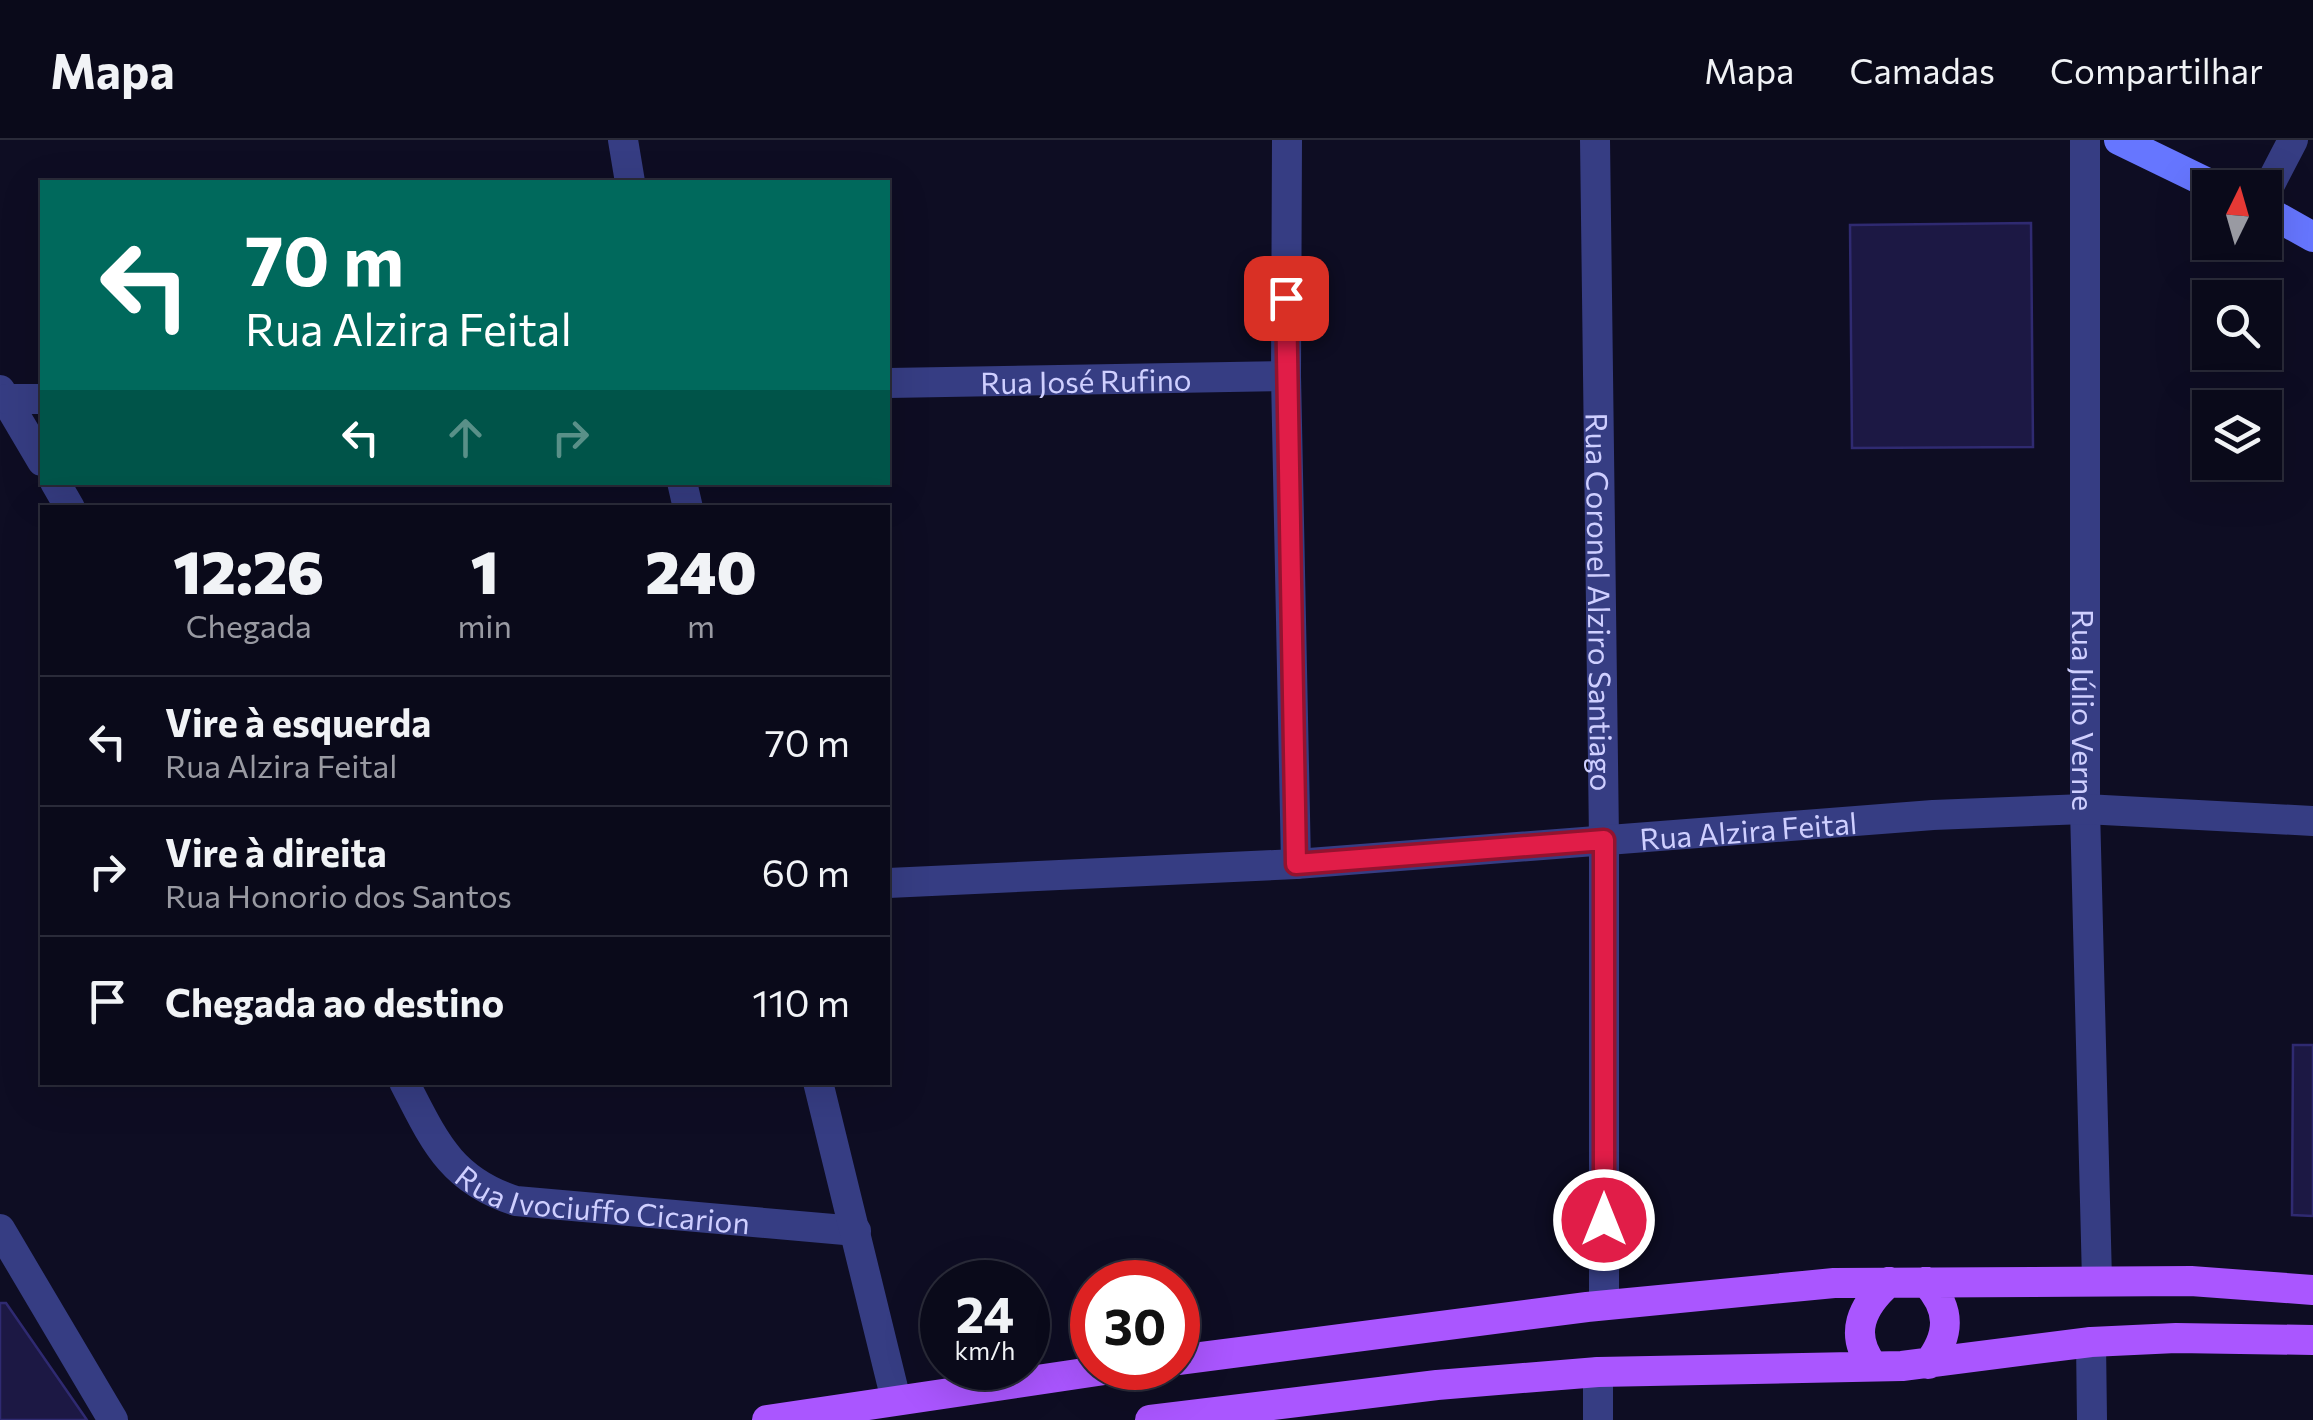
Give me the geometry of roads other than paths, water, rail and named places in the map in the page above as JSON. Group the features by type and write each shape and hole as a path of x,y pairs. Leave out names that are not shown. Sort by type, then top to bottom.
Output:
{"main road":[{"path":"1200,1357 1604,1305 1834,1283 2097,1280 2313,1290"},
{"path":"1874,1366 1863,1351 1860,1323 1867,1304 1889,1282"},
{"path":"1926,1282 1942,1300 1947,1316 1943,1340 1928,1364"},
{"path":"1150,1420 1437,1385 1598,1372 1928,1364 2091,1342 2176,1338 2313,1340"},
{"path":"768,1420 1070,1375"}],"street":[{"path":"623,140 630,180"},
{"path":"1287,140 1286,376 1296,864"},
{"name":"Rua Coronel Alziro Santiago","path":"1595,140 1604,840 1604,1305"},
{"name":"Rua Júlio Verne","path":"2085,140 2085,808 2097,1280"},
{"path":"2119,140 2192,175"},
{"path":"2277,170 2293,140"},
{"path":"2282,220 2313,238"},
{"name":"Rua José Rufino","path":"890,383 1286,376"},
{"path":"3,395 40,399"},
{"path":"3,395 40,458"},
{"name":"Rua Alzira Feital","path":"890,883 1296,864 2085,808 2313,821"},
{"name":"Rua Ivociuffo Cicarion","path":"406,1085 437,1146 457,1170 490,1193 516,1201 856,1230"},
{"path":"819,1085 896,1400"},
{"path":"0,1229 112,1420"},
{"path":"2091,1342 2092,1420"},
{"path":"1598,1372 1598,1420"}]}
